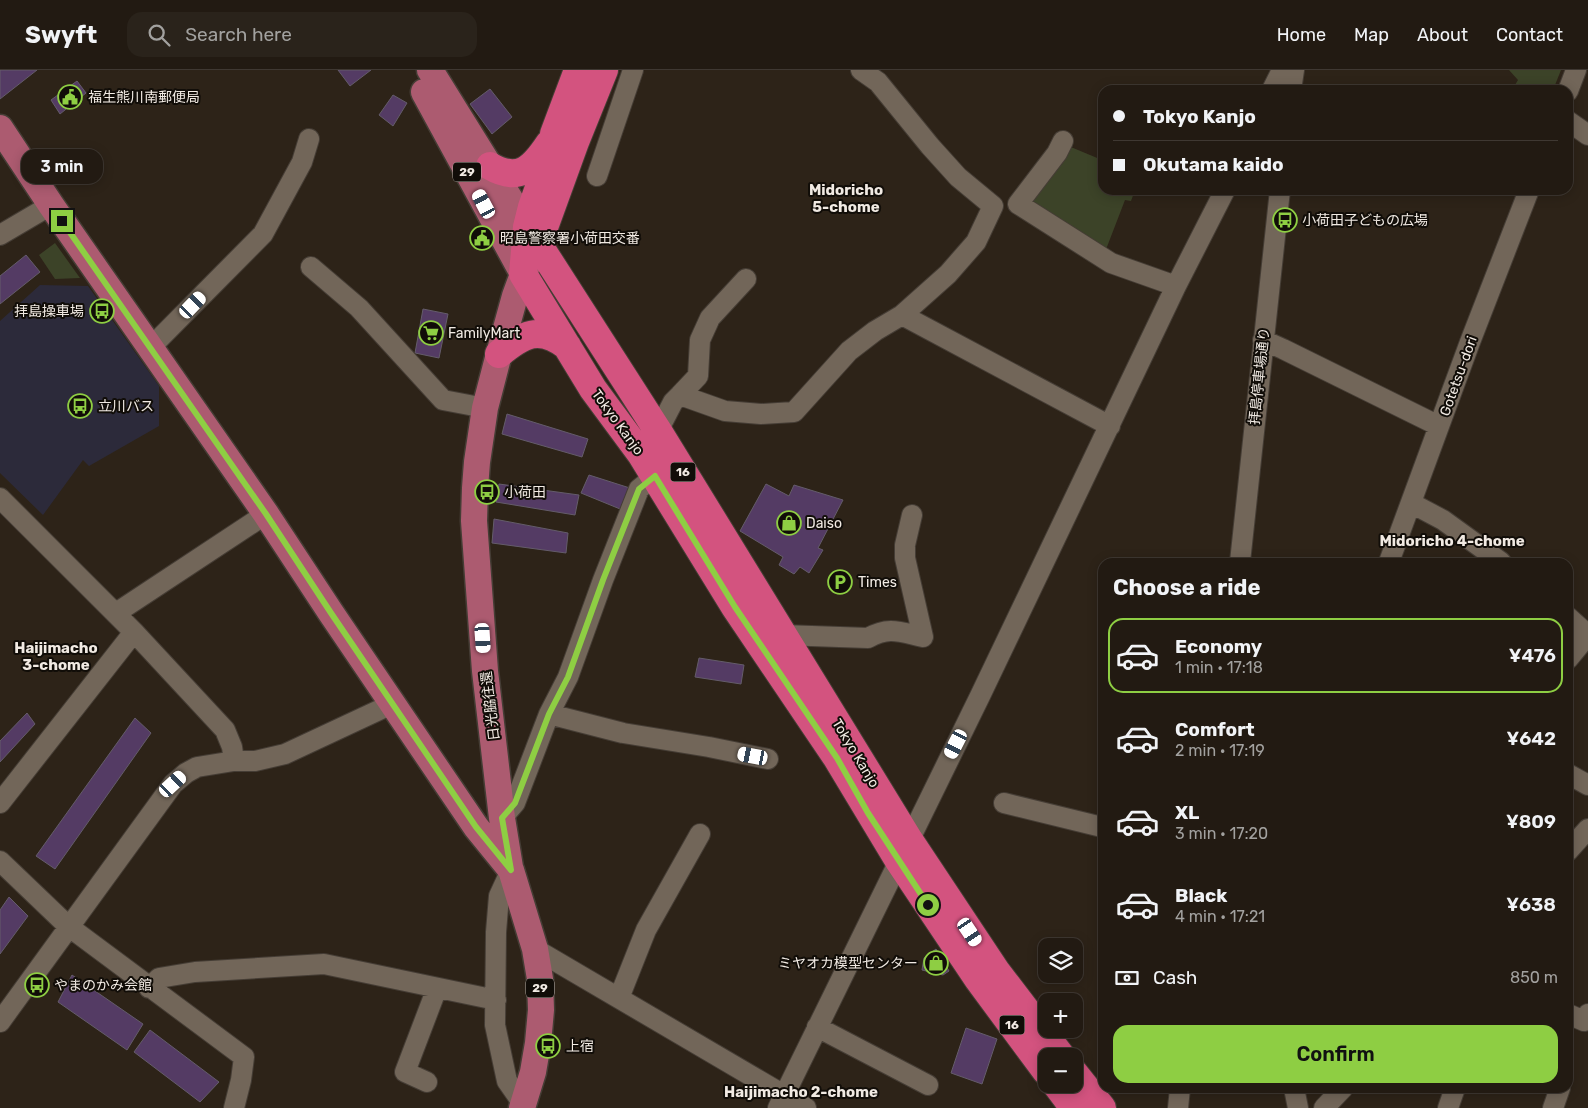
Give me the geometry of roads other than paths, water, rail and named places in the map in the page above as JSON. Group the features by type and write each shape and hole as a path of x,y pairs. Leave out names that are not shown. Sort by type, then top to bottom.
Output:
{"highway":[{"path":"490,166 496,170 511,173 526,171 538,160 558,126 552,93 558,70"},
{"path":"533,236 532,207 578,70"},
{"path":"523,274 533,236 575,142 604,70"},
{"name":"Tokyo Kanjo","path":"533,236 658,431 783,635 978,979 1038,1060"},
{"name":"Tokyo Kanjo","path":"523,274 593,389 641,454 735,607 832,751 904,851 1055,1048"},
{"path":"499,354 518,339 533,334 547,335 566,346"},
{"path":"1083,1084 1102,1108"},
{"path":"1063,1093 1074,1108"}],"main road":[{"name":"29","path":"412,70 523,274"},
{"name":"29","path":"430,70 533,236"},
{"name":"29","path":"0,128 51,205 266,514 476,827 511,870 535,949 540,979 541,1010 533,1072 522,1106"},
{"name":"日光脇往還","path":"511,870 502,818 485,671 474,521 477,462 485,408 515,296 523,274"}],"street":[{"path":"597,176 633,70"},
{"path":"680,395 725,411 761,414 794,412 849,351 875,331 902,315 948,274 976,242 993,206 958,177 878,82 861,70"},
{"path":"1274,85 1282,70"},
{"path":"1292,85 1294,70"},
{"path":"1570,85 1576,70"},
{"path":"1573,124 1588,135"},
{"path":"151,347 263,234 302,162 309,139"},
{"path":"1063,141 1057,153 1018,204 1111,263 1176,286"},
{"path":"781,1102 1222,195"},
{"name":"拝島停車場通り","path":"1240,558 1279,195"},
{"name":"Gotetsu-dori","path":"1391,558 1527,195"},
{"path":"0,235 51,205"},
{"path":"311,267 359,308 443,400 485,408"},
{"path":"658,431 673,402 698,376 700,340 710,318 746,278"},
{"path":"902,315 1110,426"},
{"path":"1263,340 1439,426"},
{"path":"502,818 515,803 549,714 568,677 603,580 639,489 655,476"},
{"path":"0,498 116,613 225,730 232,747 234,761"},
{"path":"1411,504 1443,520 1495,558"},
{"path":"116,613 266,514"},
{"path":"783,635 868,638 874,634 891,630 923,637 905,558 905,545 912,515"},
{"path":"1573,622 1588,635 1573,653"},
{"path":"0,803 134,632"},
{"path":"0,1022 173,784 186,772 198,767 234,761 254,761 285,754 392,704"},
{"path":"549,714 623,733 768,759"},
{"path":"1573,777 1588,785"},
{"path":"1004,803 1098,826"},
{"path":"1573,846 1588,829"},
{"path":"619,998 646,930 700,834"},
{"path":"0,861 68,926 244,1058 234,1108"},
{"path":"511,870 499,896 496,932 495,1025 507,1081 522,1106"},
{"path":"535,949 619,998 781,1102 806,1108"},
{"path":"149,988 159,978 195,972 324,964 496,1000"},
{"path":"427,1082 405,1072 438,988"},
{"path":"1573,1016 1584,1021 1588,1014"},
{"path":"817,1028 928,1085"},
{"path":"1178,1108 1180,1093"},
{"path":"1295,1093 1298,1108"},
{"path":"1324,1108 1338,1093"},
{"path":"1448,1108 1453,1093"},
{"path":"1553,1108 1558,1093"}],"place":[{"name":"福生熊川南郵便局","path":"70,97"},
{"name":"小荷田子どもの広場","path":"1285,220"},
{"name":"昭島警察署小荷田交番","path":"482,238"},
{"name":"拝島操車場","path":"102,311"},
{"name":"FamilyMart","path":"431,333"},
{"name":"立川バス","path":"80,406"},
{"name":"小荷田","path":"487,492"},
{"name":"Daiso","path":"789,523"},
{"name":"Times","path":"840,582"},
{"name":"ミヤオカ模型センター","path":"936,963"},
{"name":"やまのかみ会館","path":"37,985"},
{"name":"上宿","path":"548,1046"}],"district":[{"name":"Midoricho 5-chome","path":"846,198"},
{"name":"Midoricho 4-chome","path":"1452,541"},
{"name":"Haijimacho 3-chome","path":"56,656"},
{"name":"Haijimacho 2-chome","path":"801,1092"}]}
